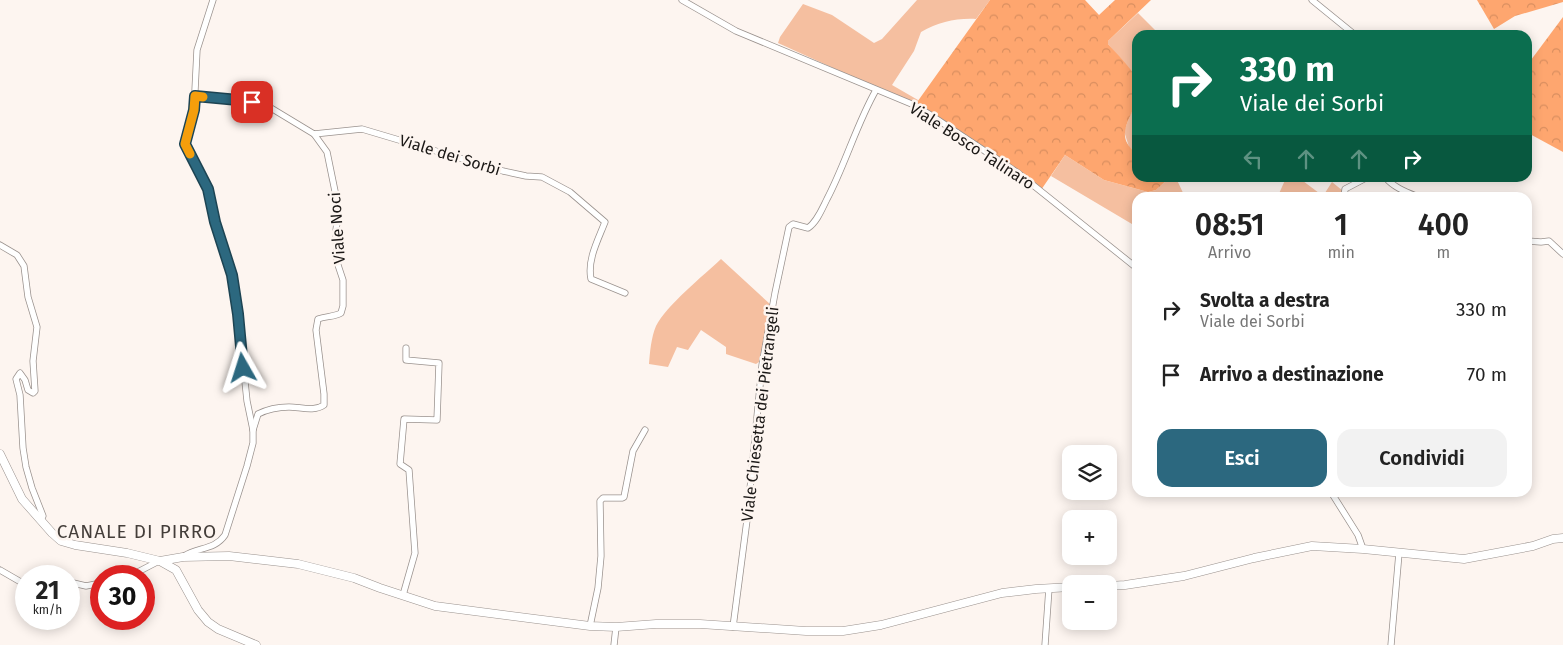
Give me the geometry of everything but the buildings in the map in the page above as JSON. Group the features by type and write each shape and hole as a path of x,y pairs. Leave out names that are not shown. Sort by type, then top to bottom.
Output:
{"main road":[{"path":"0,454 22,499 61,541 160,561 176,570 198,610 208,622 227,633 256,645"},
{"path":"1117,586 1184,576 1254,558 1312,546 1363,549 1464,560 1563,538"},
{"path":"160,561 229,556 298,564 354,578 435,606 590,626 616,627 656,624 700,624 806,632 843,631 881,625 1002,593 1062,588"}],"street":[{"path":"182,558 192,552 215,545 225,535 253,443 253,430 246,393 232,275 215,222 208,189 185,144 194,110 196,50 212,0"},
{"name":"Viale Bosco Talinaro","path":"682,0 736,31 914,105 1018,173 1132,264"},
{"path":"1312,0 1349,30"},
{"name":"Viale Chiesetta dei Pietrangeli","path":"733,627 748,520 762,365 789,227 793,224 808,228 812,225 832,190 876,90"},
{"path":"195,96 266,105 314,134"},
{"name":"Viale dei Sorbi","path":"314,134 362,129 503,170 526,176 542,177 570,192 605,222 595,246 589,270 591,278 624,293"},
{"name":"Viale Noci","path":"253,430 258,414 266,409 287,407 311,409 321,407 324,404 316,330 318,319 340,314 343,306 343,280 337,262 336,230 338,201 327,152 314,134"},
{"path":"1345,192 1345,189 1358,182"},
{"path":"1390,182 1408,192"},
{"path":"1532,241 1549,241 1563,254"},
{"path":"0,245 17,256 24,266 28,297 37,326 33,361 35,391 33,393 28,390 25,380 20,373 16,379 20,395 26,467 32,488 42,511 43,516 41,520"},
{"path":"403,595 414,553 409,470 400,464 404,419 437,420 439,363 406,360 406,348"},
{"path":"590,626 599,580 601,556 600,501 603,498 624,497 633,451 645,430"},
{"path":"1334,497 1358,535 1363,549"},
{"path":"1391,645 1399,553"},
{"path":"152,565 160,561"},
{"path":"0,570 15,578"},
{"path":"1045,645 1049,588"},
{"path":"614,645 616,627"}],"shaded area":[{"path":"917,0 990,0 976,19 948,21 921,32 914,51 892,85 918,100 915,105 778,43 780,37 803,4 832,15 874,43 882,39"},
{"path":"1138,13 1155,30 1132,30 1132,73 1108,44 1108,41"},
{"path":"1132,111 1132,150 1129,147 1124,131"},
{"path":"1065,155 1104,180 1148,192 1132,192 1132,224 1051,176"},
{"path":"1165,182 1178,182 1183,192 1148,192 1156,190"},
{"path":"1284,182 1304,182 1318,192 1280,192"},
{"path":"1332,182 1343,192 1326,192"},
{"path":"721,259 771,305 759,362 756,364 726,354 726,347 701,330 688,350 677,347 668,367 649,364 653,335 661,318 676,300"}],"green space":[{"path":"990,0 1085,0 1099,15 1115,0 1151,0 1108,41 1108,44 1132,71 1132,112 1125,134 1126,141 1132,149 1132,182 1165,182 1156,190 1148,192 1104,180 1065,155 1041,190 915,105"},
{"path":"1477,0 1563,0 1563,2 1515,16 1494,29"},
{"path":"1563,17 1563,152 1532,135 1532,59"}],"slow traffic":[{"path":"190,154 185,144 194,110 195,96 203,97"}],"district":[{"name":"CANALE DI PIRRO","path":"137,531"}],"route":[{"path":"243,368 232,275 215,222 208,189 185,144 194,110 195,96 252,102"}]}
